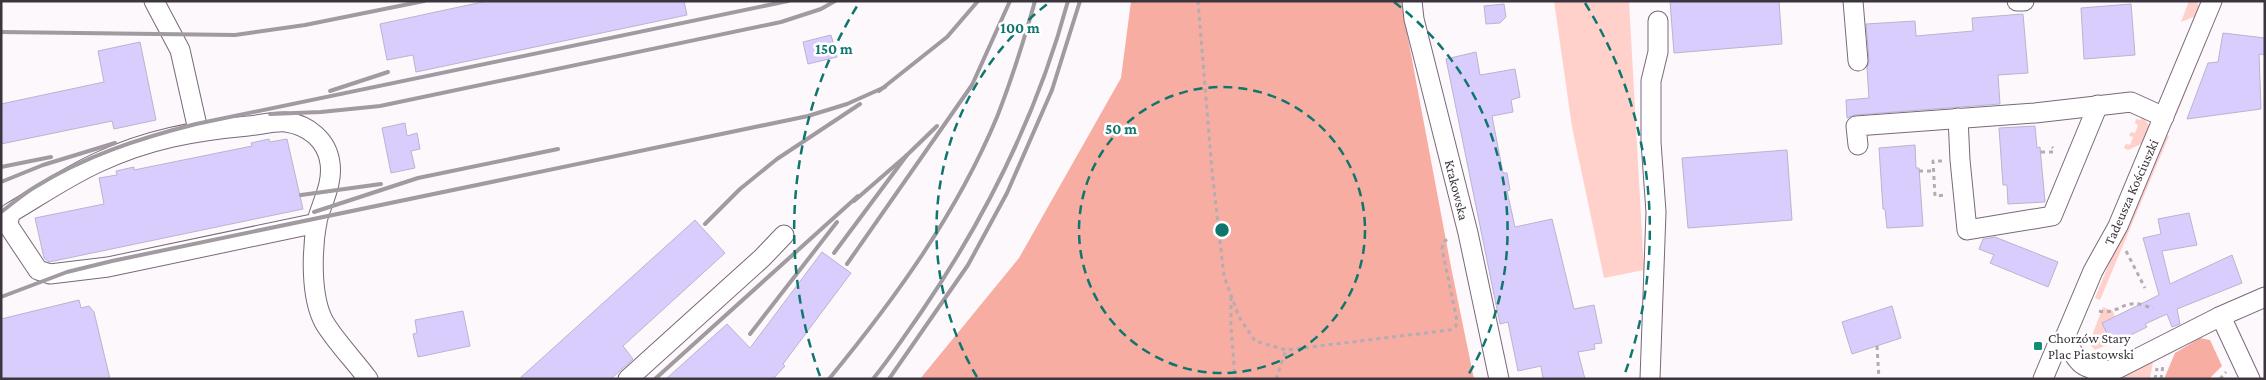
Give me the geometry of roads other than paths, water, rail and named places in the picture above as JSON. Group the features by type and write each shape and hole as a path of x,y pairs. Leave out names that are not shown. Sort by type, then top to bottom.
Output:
{"street":[{"path":"154,1 180,50 198,130"},
{"name":"Krakowska","path":"1412,1 1414,19 1468,233 1499,379"},
{"path":"1853,1 1858,61"},
{"path":"2018,1 2024,1"},
{"name":"Tadeusza Kościuszki","path":"2043,379 2056,348 2065,337 2093,271 2118,226 2212,1"},
{"path":"1650,379 1656,212 1651,142 1652,81 1658,52 1658,21"},
{"path":"1858,145 1856,126 2035,113 2131,102 2164,116"},
{"path":"1958,118 1967,230 2052,216 2098,105"},
{"path":"317,223 108,267 50,274 38,270 8,226 10,213 97,163 144,144 198,130 286,122 311,130 324,144 330,163 329,187 313,241 315,292 324,321 368,379"},
{"path":"628,379 762,258 784,235"},
{"path":"2065,337 2074,357 2085,368 2105,375 2218,317 2265,297"},
{"path":"2218,317 2223,321 2250,379"}],"railway":[{"path":"1,32 235,35 305,25 424,1"},
{"path":"1,212 31,190 73,166 113,149 175,129 788,1"},
{"path":"270,114 321,112 380,106 781,22 821,9 835,1"},
{"path":"879,91 947,37 978,1"},
{"path":"847,264 972,85 1010,1"},
{"path":"829,379 901,286 944,221 963,187 997,117 1018,59 1035,1"},
{"path":"873,379 922,311 968,239 988,201 1008,162 1042,83 1068,1"},
{"path":"889,379 968,265 1007,193 1052,90 1080,1"},
{"path":"330,91 388,72"},
{"path":"1,297 67,272 112,261 808,116 847,104 885,87"},
{"path":"705,224 740,189 777,159 860,104"},
{"path":"834,253 907,155 937,126"},
{"path":"1,182 43,165 115,143"},
{"path":"314,212 418,178 558,149"},
{"path":"854,201 907,155"},
{"path":"1,167 51,157"},
{"path":"301,195 381,184"},
{"path":"655,379 858,196"},
{"path":"750,334 837,222"}],"place":[{"name":"Chorzów Stary Plac Piastowski","path":"2038,346"}]}
